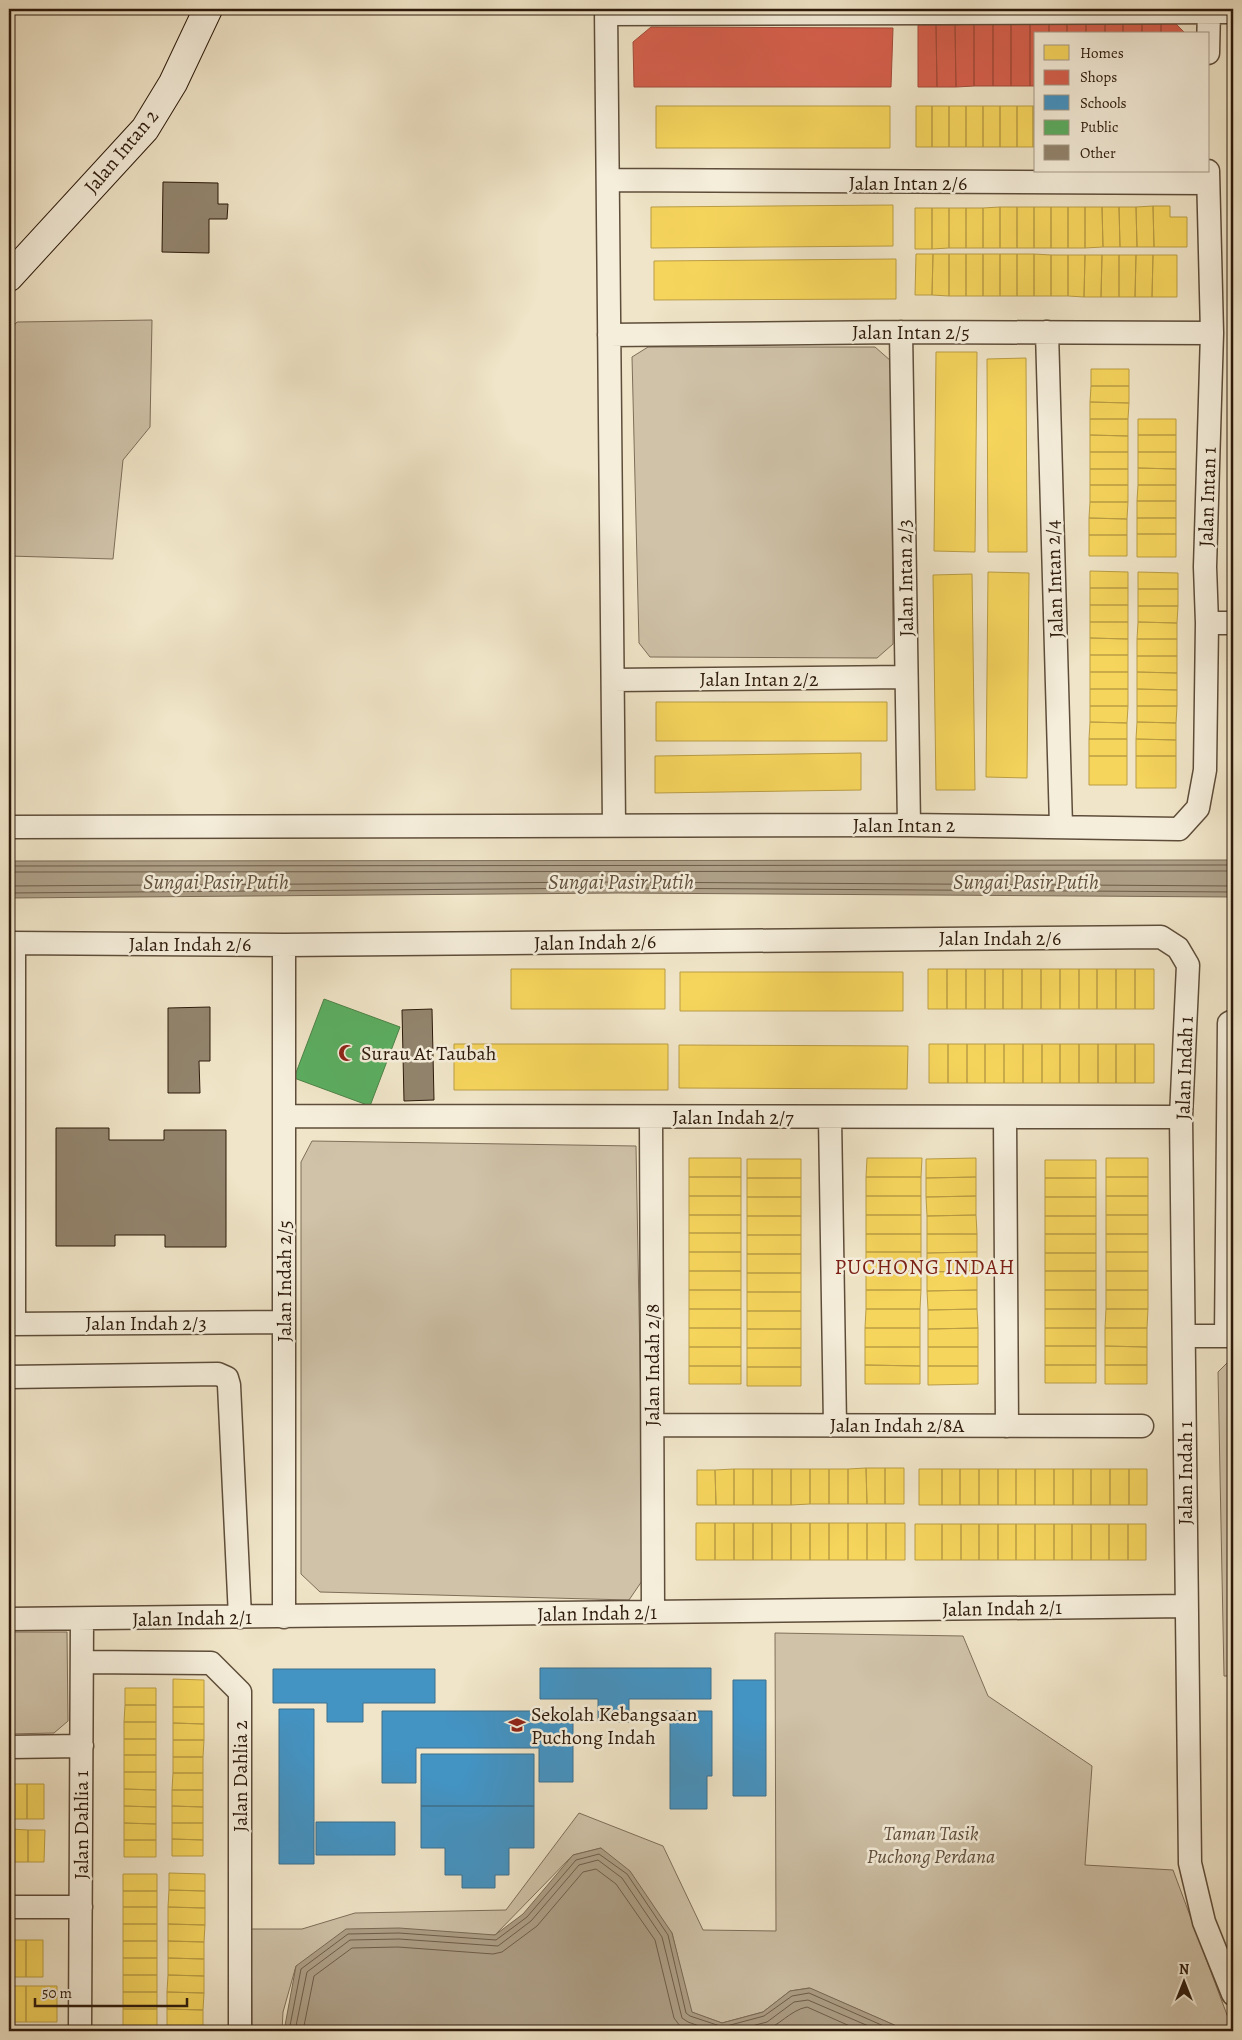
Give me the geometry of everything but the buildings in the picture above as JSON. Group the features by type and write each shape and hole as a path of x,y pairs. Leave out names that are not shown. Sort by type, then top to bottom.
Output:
{"street":[{"name":"Jalan Intan 2","path":"9,277 145,129 173,83 208,9"},
{"path":"1208,32 1209,10"},
{"path":"614,825 606,11 1209,10 1233,12"},
{"name":"Jalan Intan 2/6","path":"608,180 1208,177"},
{"name":"Jalan Intan 1","path":"1190,818 1198,808 1205,770 1207,623 1205,567 1212,333 1208,177"},
{"name":"Jalan Intan 2/5","path":"609,336 901,332 1212,333"},
{"name":"Jalan Intan 2/3","path":"901,332 908,825"},
{"name":"Jalan Intan 2/4","path":"1047,332 1061,826"},
{"path":"1207,623 1233,623"},
{"name":"Jalan Intan 2/2","path":"613,680 906,677"},
{"name":"Jalan Intan 2","path":"9,827 908,825 1179,829 1190,818"},
{"name":"Jalan Indah 2/6","path":"11,943 284,945 1161,937 1178,948"},
{"path":"11,943 11,1324"},
{"name":"Jalan Indah 2/5","path":"284,945 284,1617"},
{"name":"Jalan Indah 1","path":"1178,948 1188,965 1182,1117 1190,1863 1204,1922 1233,1994"},
{"path":"1184,1336 1230,1336 1229,1023 1233,1021"},
{"name":"Jalan Indah 2/7","path":"284,1116 1182,1117"},
{"name":"Jalan Indah 2/8","path":"651,1117 653,1612"},
{"path":"830,1117 835,1425"},
{"path":"1005,1117 1006,1426"},
{"name":"Jalan Indah 2/3","path":"11,1324 284,1322"},
{"path":"9,1377 218,1374 227,1378 229,1385 240,1617"},
{"name":"Jalan Indah 2/8A","path":"653,1425 1142,1426"},
{"name":"Jalan Indah 2/1","path":"9,1619 1186,1606"},
{"name":"Jalan Dahlia 1","path":"80,2031 82,1619"},
{"name":"Jalan Dahlia 2","path":"82,1662 211,1663 240,1692 240,2031"},
{"path":"9,1747 82,1746"},
{"path":"9,1906 81,1907"}],"green space":[{"path":"152,320 150,427 123,460 113,559 9,556 9,331 17,322"},
{"path":"648,347 875,347 891,361 893,644 877,658 650,657 639,643 632,357"},
{"path":"312,1141 636,1146 644,1578 629,1600 320,1592 301,1574 301,1162"},
{"path":"1233,1357 1233,1676 1224,1676 1218,1372"},
{"path":"9,1632 67,1632 68,1721 54,1733 9,1734"},
{"name":"Taman Tasik Puchong Perdana","path":"775,1633 963,1636 988,1696 1092,1766 1085,1865 1173,1870 1233,2031 908,2031 809,1988 790,1991 763,2012 722,2023 691,2012 672,1933 601,1848 573,1855 495,1935 296,1966 283,2012 282,2031 252,2031 251,1929 302,1929 355,1913 506,1910 579,1813 663,1846 703,1930 776,1931"}],"water":[{"name":"Sungai Pasir Putih","path":"1233,860 1233,897 618,893 9,898 9,861"},
{"path":"601,1848 630,1871 672,1933 692,2012 722,2023 763,2012 790,1991 810,1988 908,2031 284,2031 296,1966 346,1929 399,1928 495,1935 523,1914 573,1855"}],"place":[{"name":"Surau At Taubah","path":"347,1053"},
{"name":"Sekolah Kebangsaan Puchong Indah","path":"517,1725"}],"district":[{"name":"PUCHONG INDAH","path":"925,1267"}]}
